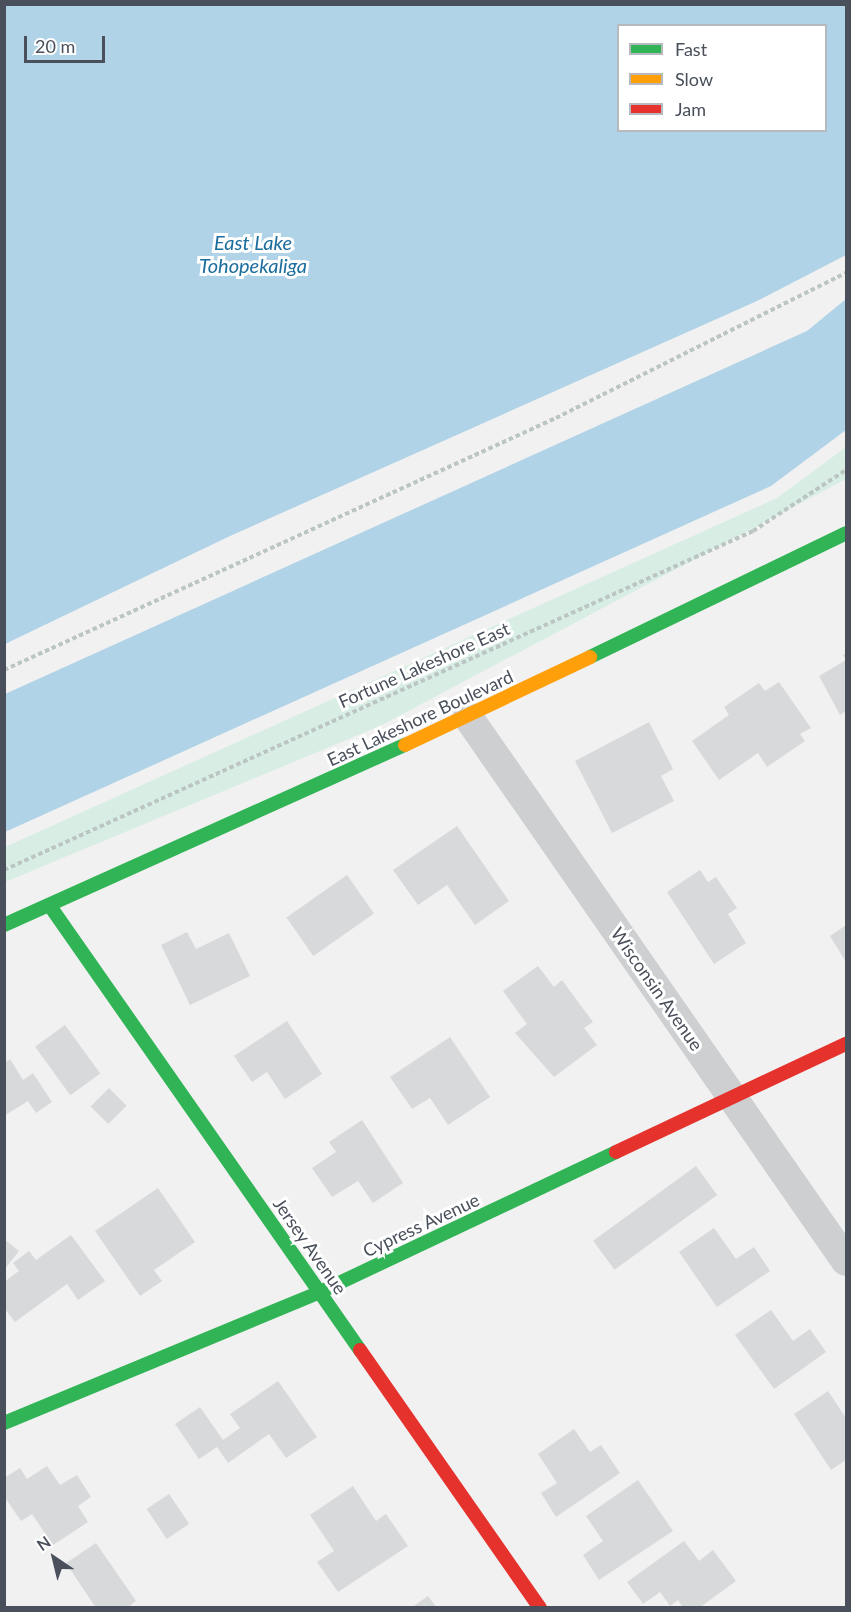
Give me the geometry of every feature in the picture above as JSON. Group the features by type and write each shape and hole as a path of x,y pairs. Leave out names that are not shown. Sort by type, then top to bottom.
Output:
{"street":[{"name":"East Lakeshore Boulevard","path":"4,925 468,717 846,533"},
{"name":"Wisconsin Avenue","path":"468,717 846,1261"},
{"name":"Jersey Avenue","path":"50,906 540,1608"},
{"name":"Cypress Avenue","path":"4,1423 320,1292 846,1044"}],"path":[{"path":"4,670 556,418 846,273"},
{"name":"Fortune Lakeshore East","path":"4,870 753,531 846,470"}],"green space":[{"path":"846,447 846,479 380,726 5,882 5,847 777,498"}],"water":[{"name":"East Lake Tohopekaliga","path":"5,4 846,5 846,255 757,301 230,536 5,644"},
{"path":"846,299 846,430 771,486 5,832 5,694 807,331"}],"building":[{"path":"846,660 846,711 840,715 819,676"},
{"path":"779,682 811,728 800,734 805,741 767,767 758,753 719,780 692,741 729,715 724,707 759,683 765,691"},
{"path":"649,722 673,769 661,776 674,801 612,833 575,761"},
{"path":"457,826 509,901 475,925 447,885 418,905 393,870"},
{"path":"700,870 708,882 716,877 737,908 728,914 746,943 714,964 667,892"},
{"path":"347,875 374,914 313,956 286,917"},
{"path":"846,925 846,962 830,936"},
{"path":"187,932 196,949 229,933 250,976 190,1005 161,945"},
{"path":"538,966 554,987 562,980 593,1022 584,1028 597,1045 554,1077 515,1033 527,1024 503,991"},
{"path":"287,1021 322,1074 285,1099 267,1072 252,1082 234,1056"},
{"path":"65,1025 100,1074 70,1095 35,1047"},
{"path":"450,1037 490,1097 448,1125 430,1098 412,1109 390,1077"},
{"path":"10,1059 23,1080 33,1073 52,1102 36,1113 28,1101 4,1116 4,1063"},
{"path":"109,1088 127,1106 108,1124 91,1106"},
{"path":"362,1120 403,1183 373,1203 358,1181 332,1197 312,1168 336,1152 329,1142"},
{"path":"696,1166 717,1195 614,1270 593,1241"},
{"path":"158,1188 195,1242 154,1270 162,1281 140,1296 95,1231"},
{"path":"714,1228 736,1259 754,1247 770,1271 717,1307 679,1252"},
{"path":"71,1235 105,1281 78,1300 67,1284 15,1322 4,1308 4,1282 19,1271 13,1263 29,1251 36,1260"},
{"path":"4,1239 19,1251 4,1270"},
{"path":"771,1310 793,1341 810,1329 826,1352 774,1389 735,1335"},
{"path":"278,1381 317,1437 286,1458 269,1434 228,1463 217,1447 199,1459 175,1424 200,1407 223,1440 240,1428 230,1414"},
{"path":"828,1391 846,1418 846,1460 831,1470 794,1414"},
{"path":"574,1429 590,1452 601,1445 620,1473 556,1517 541,1493 557,1483 538,1454"},
{"path":"47,1466 60,1485 77,1475 91,1497 78,1506 88,1522 53,1545 32,1514 21,1521 4,1496 4,1478 20,1468 27,1479"},
{"path":"638,1480 673,1531 599,1580 583,1555 603,1541 586,1516"},
{"path":"353,1486 376,1521 386,1514 408,1546 338,1592 317,1562 334,1551 310,1515"},
{"path":"169,1494 189,1524 167,1539 147,1509"},
{"path":"684,1541 699,1561 713,1550 736,1581 699,1608 683,1608 678,1600 670,1606 660,1592 643,1604 627,1582"},
{"path":"96,1543 136,1601 127,1608 96,1608 66,1563"},
{"path":"428,1596 437,1608 411,1608"}],"traffic: fast":[{"path":"590,657 846,533"},
{"path":"4,925 405,745"},
{"path":"50,906 360,1350"},
{"path":"4,1423 320,1292 616,1152"}],"traffic: slow":[{"path":"405,745 590,657"}],"traffic: jam":[{"path":"616,1152 846,1044"},
{"path":"360,1350 540,1608"}]}
